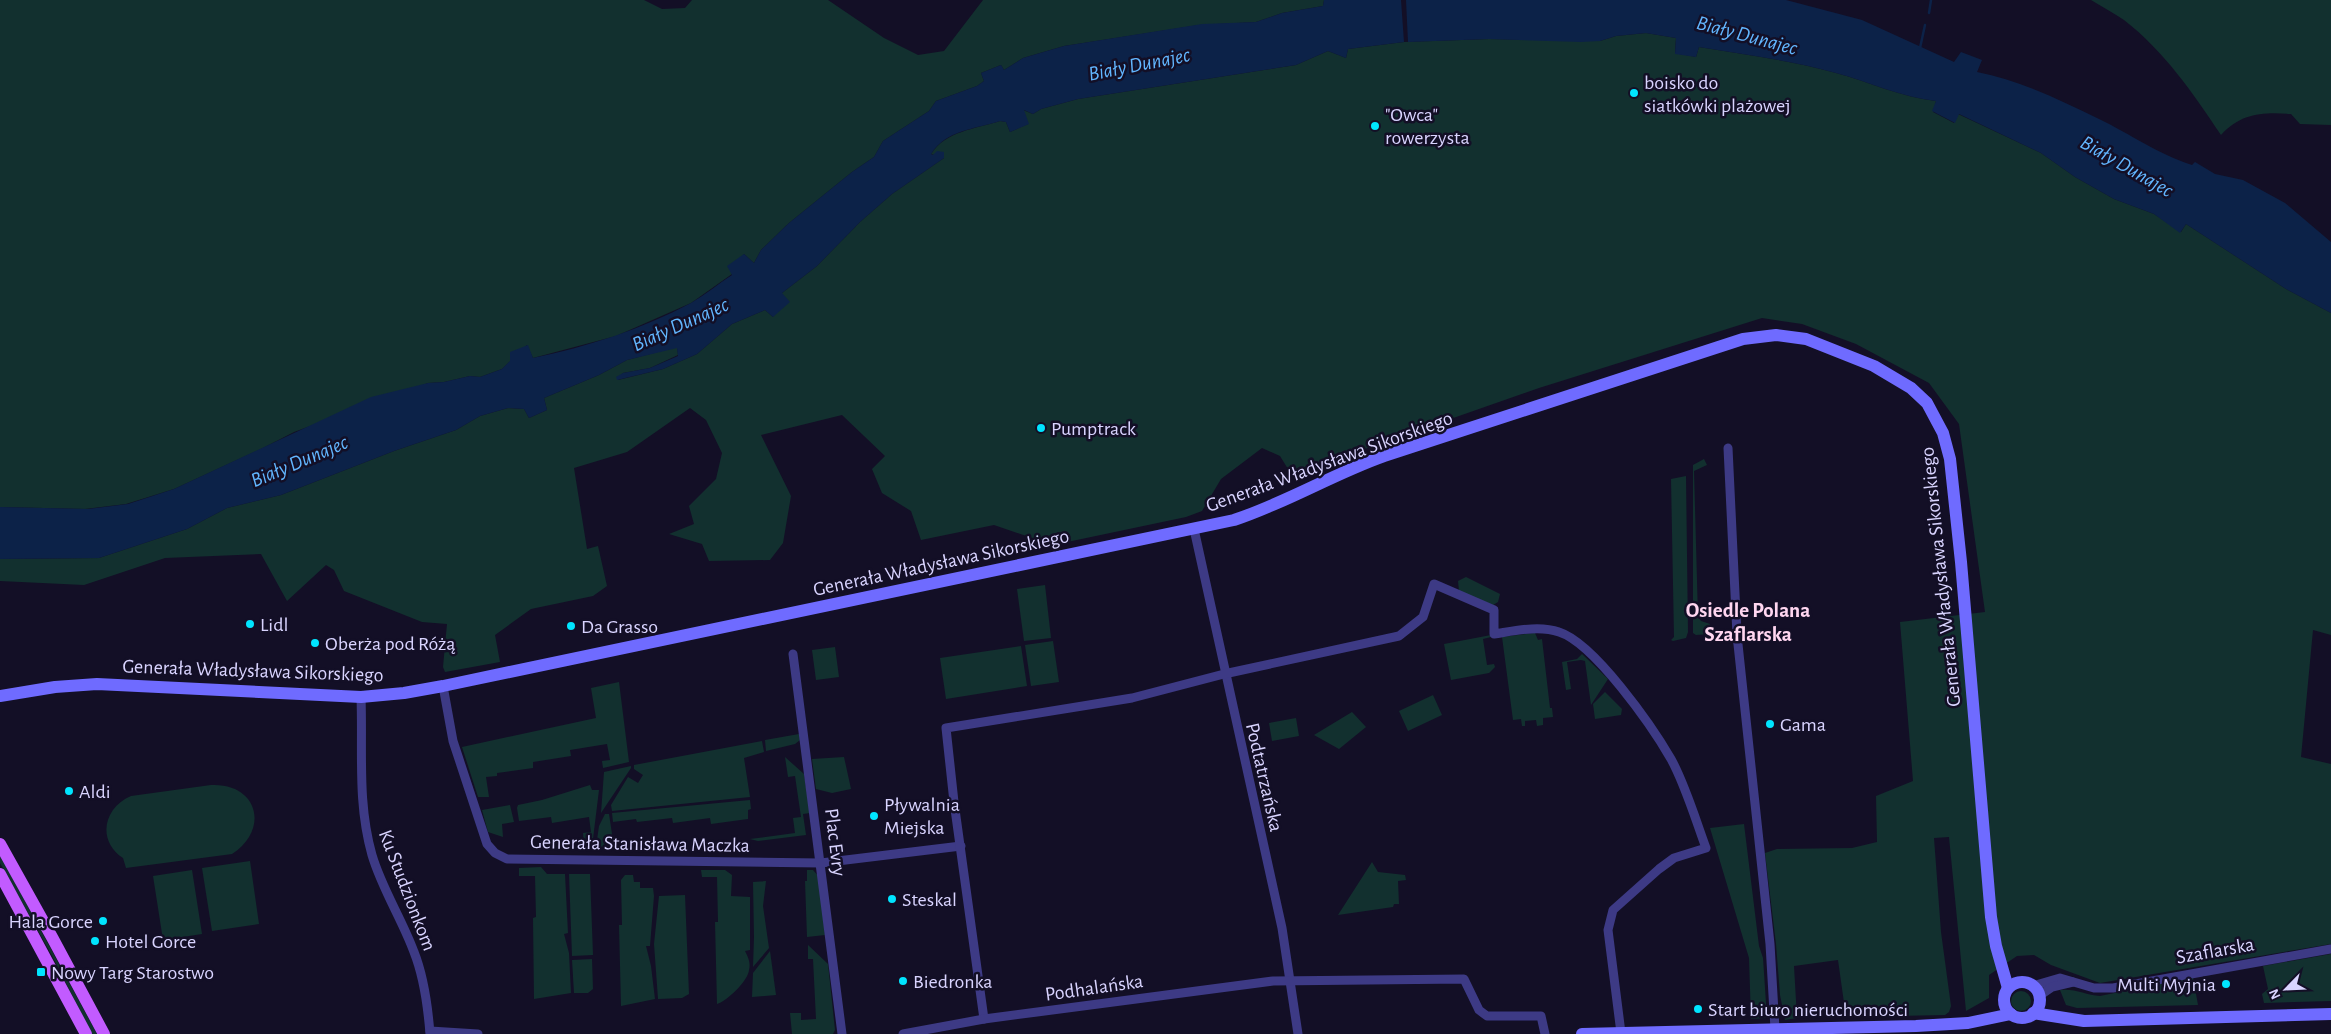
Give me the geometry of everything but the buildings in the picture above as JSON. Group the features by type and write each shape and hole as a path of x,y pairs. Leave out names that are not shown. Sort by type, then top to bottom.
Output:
{"main road":[{"path":"0,844 104,1034"},
{"path":"0,875 86,1034"}],"street":[{"name":"Generała Władysława Sikorskiego","path":"0,696 55,687 117,684 361,697 404,693 443,686 1194,529 1259,511 1344,471 1376,459 1743,339 1776,334 1806,340 1874,366 1896,377 1912,388 1927,403 1938,419 1950,459 1991,917 1996,946 2014,985"},
{"path":"1728,448 1737,635 1770,944 1775,1029"},
{"name":"Podtatrzańska","path":"1194,529 1224,674 1280,919 1291,979 1298,1034"},
{"path":"984,1019 946,728 1132,698 1224,674 1399,636 1423,617 1434,584 1494,610 1494,634 1523,630 1551,630 1559,632 1584,646 1640,712 1672,760 1706,848 1674,858 1613,910 1608,930 1621,1033"},
{"name":"Plac Evry","path":"793,654 842,1034"},
{"name":"Generała Stanisława Maczka","path":"443,686 453,741 486,844 495,853 507,859 821,863 961,846"},
{"name":"Ku Studzionkom","path":"361,697 361,797 366,829 380,874 415,954 422,980 430,1032"},
{"name":"Szaflarska","path":"2037,994 2052,987 2076,982 2094,988 2113,988 2331,949"},
{"name":"Podhalańska","path":"903,1034 984,1019 1291,979 1464,979 1479,1010 1487,1016 1541,1016 1545,1034"},
{"path":"1978,1020 2004,1000 2014,985 2037,994 2068,1019"},
{"path":"2033,1013 2037,994"},
{"path":"2004,1000 2011,1014"},
{"path":"1582,1034 1775,1029 1811,1031 1968,1023 2011,1014 2020,1018 2033,1013 2084,1021 2331,1014"},
{"path":"430,1032 478,1034"}],"green space":[{"path":"0,0 644,0 662,9 685,8 692,0 828,0 884,38 918,55 944,51 983,0 1324,0 1323,6 1282,13 1256,22 1199,25 1064,46 1023,58 1004,70 1001,65 981,73 984,81 977,86 936,101 929,111 883,141 874,157 852,172 789,223 761,250 754,263 744,254 732,274 691,303 616,336 533,358 527,345 502,369 480,377 470,376 444,382 428,383 294,432 174,489 126,504 85,509 0,507"},
{"path":"2091,0 2331,0 2331,125 2300,124 2291,114 2271,113 2245,118 2236,122 2221,135 2189,88 2152,45 2124,20"},
{"path":"1646,33 1676,38 1675,53 1696,57 1699,47 1785,61 1819,68 1885,89 1936,101 1933,112 1954,123 1958,114 2041,153 2075,177 2114,199 2154,214 2181,232 2186,224 2286,289 2331,313 2331,635 2313,630 2301,757 2331,764 2331,944 2100,983 2051,965 2034,955 2017,956 1989,975 1989,998 1966,1011 1949,837 1934,838 1941,932 1951,1006 1949,1012 1945,1015 1846,1017 1838,960 1794,966 1797,1018 1785,1020 1780,995 1765,853 1777,849 1852,848 1877,842 1876,796 1913,781 1900,622 1985,612 1959,424 1929,383 1856,344 1802,324 1762,318 1539,388 1342,457 1296,482 1280,456 1262,448 1221,479 1202,511 1186,517 1053,545 994,525 921,540 911,511 882,493 872,469 885,456 842,415 761,435 791,496 783,543 770,560 709,561 702,544 669,534 694,524 689,506 716,479 722,453 706,420 690,408 627,452 574,468 587,549 598,546 607,586 593,596 531,609 495,635 500,662 445,672 443,667 447,624 422,622 344,591 334,570 326,565 287,601 261,554 165,558 84,585 0,581 0,559 99,558 187,529 227,508 281,495 394,451 456,430 480,416 508,408 524,409 529,418 547,410 544,398 599,375 627,360 677,347 678,355 650,368 623,373 618,380 663,369 697,354 732,324 765,310 773,317 782,293 817,266 860,222 892,194 944,158 931,154 945,140 962,132 1000,121 1006,122 1010,132 1028,124 1023,110 1033,114 1041,109 1078,99 1296,65 1328,51 1346,58 1348,49 1404,42 1489,39 1600,41 1616,36"},
{"path":"1704,459 1707,465 1694,471 1698,617 1701,621 1710,624 1711,632 1709,634 1696,635 1693,633 1693,465"},
{"path":"1686,476 1688,632 1686,638 1673,641 1671,640 1674,637 1671,479"},
{"path":"1466,577 1500,594 1498,602 1493,605 1459,591 1458,581"},
{"path":"1045,585 1051,638 1024,641 1017,589"},
{"path":"1535,633 1538,640 1542,639 1550,708 1552,708 1553,717 1543,718 1543,725 1537,726 1536,720 1525,721 1525,726 1522,726 1521,719 1513,720 1502,637"},
{"path":"1491,635 1491,637 1483,639 1487,665 1494,664 1495,667 1489,673 1451,680 1444,644"},
{"path":"1053,641 1059,682 1031,686 1025,645"},
{"path":"1021,646 1027,686 946,699 940,658"},
{"path":"835,647 839,677 816,680 812,650"},
{"path":"1582,654 1608,679 1591,705 1585,661 1567,662 1571,689 1566,690 1562,662 1577,659"},
{"path":"619,682 629,762 603,768 602,761 610,760 607,744 570,750 571,756 533,762 533,768 497,773 497,776 486,777 489,797 478,797 462,747 596,718 591,688"},
{"path":"1605,692 1622,709 1621,715 1595,719 1593,704"},
{"path":"1433,695 1442,715 1408,731 1399,711"},
{"path":"1352,712 1366,727 1339,749 1314,735"},
{"path":"1296,718 1299,736 1272,741 1269,723"},
{"path":"799,734 800,740 795,744 766,751 765,740"},
{"path":"762,741 764,752 744,758 750,797 612,811 611,805 628,777 638,783 643,775 634,769 634,765"},
{"path":"785,757 804,774 810,813 803,814 806,835 758,841 750,839 795,833 793,818 801,817 795,776 788,777"},
{"path":"844,757 851,789 832,793 816,789 812,759"},
{"path":"631,766 631,768 601,813 604,772"},
{"path":"211,785 227,786 239,791 248,799 253,809 254,821 251,832 244,844 232,854 126,868 123,858 109,843 107,834 109,816 114,808 131,796"},
{"path":"590,785 592,790 599,790 592,847 584,847 583,833 591,832 589,817 552,823 551,817 519,821 518,805 542,800"},
{"path":"750,800 751,809 748,810 748,819 711,824 710,818 673,823 672,818 637,822 636,819 613,822 612,813"},
{"path":"510,805 514,822 502,824 503,837 488,832 482,810"},
{"path":"605,814 609,814 614,847 596,847 599,826"},
{"path":"1744,824 1759,946 1763,958 1767,1018 1751,1019 1749,958 1710,828"},
{"path":"0,855 97,1034 92,1034 51,954 0,863"},
{"path":"250,861 259,924 212,931 202,868"},
{"path":"1372,862 1378,872 1405,875 1406,880 1398,881 1399,904 1394,904 1393,907 1338,915"},
{"path":"541,867 547,874 565,874 568,933 564,934 569,953 571,993 534,999 533,918 536,917 535,876 519,876 519,868"},
{"path":"192,870 202,934 163,940 153,876"},
{"path":"701,870 725,870 732,875 731,896 750,897 750,950 745,951 750,967 748,974 736,990 717,1004 715,922 718,922 717,877 702,877"},
{"path":"807,870 813,870 819,877 825,935 807,937 805,881 807,881"},
{"path":"569,874 590,874 593,955 572,956"},
{"path":"625,875 633,875 634,882 640,882 640,888 653,888 650,946 646,946 651,966 655,999 621,1006 619,925 622,925 621,880"},
{"path":"766,881 763,906 769,948 753,967 753,882"},
{"path":"685,895 689,994 682,998 658,999 654,944 659,896"},
{"path":"808,945 828,964 835,1030 833,1034 792,1034 790,1013 801,1013 801,1020 816,1019 813,959 808,959"},
{"path":"770,951 776,995 752,997 753,973"},
{"path":"2331,954 2331,1001 2264,1003 2262,994 2268,989 2263,966"},
{"path":"592,959 593,989 588,993 574,993 572,960"},
{"path":"2193,977 2198,1005 2077,1008 2066,1005 2060,990 2100,996"},
{"path":"2021,991 2028,994 2031,1001 2028,1008 2021,1011 2014,1008 2011,1001 2014,994"}],"water":[{"name":"Biały Dunajec","path":"1324,0 1401,0 1404,42 1348,49 1346,58 1328,51 1296,65 1078,99 1041,109 1033,114 1024,110 1029,124 1010,132 1006,122 1000,121 953,135 937,146 931,154 933,155 937,151 944,152 944,158 892,194 860,222 817,266 782,293 790,302 773,317 765,310 732,324 697,354 663,369 617,380 616,377 623,373 650,368 678,356 677,348 627,360 599,375 544,398 547,410 529,418 524,409 508,408 480,416 456,430 394,451 281,495 227,508 187,529 99,558 0,559 0,507 88,509 128,504 174,489 371,397 428,383 444,382 470,376 480,377 502,369 510,361 510,352 528,345 533,358 553,354 594,343 634,329 672,312 696,300 732,275 727,266 744,254 754,263 761,250 789,223 852,172 874,157 883,141 929,111 936,101 977,86 984,81 981,73 1001,65 1004,70 1023,58 1064,46 1202,24 1256,22 1282,13 1323,6"},
{"name":"Biały Dunajec","path":"1406,0 1786,0 1862,20 1954,62 1961,52 1982,60 1977,72 2039,91 2099,119 2167,155 2192,165 2195,162 2215,174 2243,180 2285,203 2331,242 2331,313 2286,289 2186,224 2180,233 2154,214 2114,199 2075,177 2041,153 1959,114 1955,123 1932,111 1936,101 1885,89 1819,68 1785,61 1699,47 1696,57 1675,54 1676,38 1646,33 1616,36 1600,41 1581,42 1489,39 1408,42"}],"waterway":[{"path":"1929,13 1931,0"},
{"path":"1920,48 1925,25"}],"place":[{"name":"boisko do siatkówki plażowej","path":"1634,93"},
{"name":"\"Owca\" rowerzysta","path":"1375,126"},
{"name":"Pumptrack","path":"1041,428"},
{"name":"Lidl","path":"250,624"},
{"name":"Da Grasso","path":"571,626"},
{"name":"Oberża pod Różą","path":"315,643"},
{"name":"Gama","path":"1770,724"},
{"name":"Aldi","path":"69,791"},
{"name":"Pływalnia Miejska","path":"874,816"},
{"name":"Steskal","path":"892,899"},
{"name":"Hala Gorce","path":"103,921"},
{"name":"Hotel Gorce","path":"95,941"},
{"name":"Nowy Targ Starostwo","path":"41,972"},
{"name":"Biedronka","path":"903,981"},
{"name":"Multi Myjnia","path":"2226,984"},
{"name":"Start biuro nieruchomości","path":"1698,1009"}],"district":[{"name":"Osiedle Polana Szaflarska","path":"1748,622"}]}
